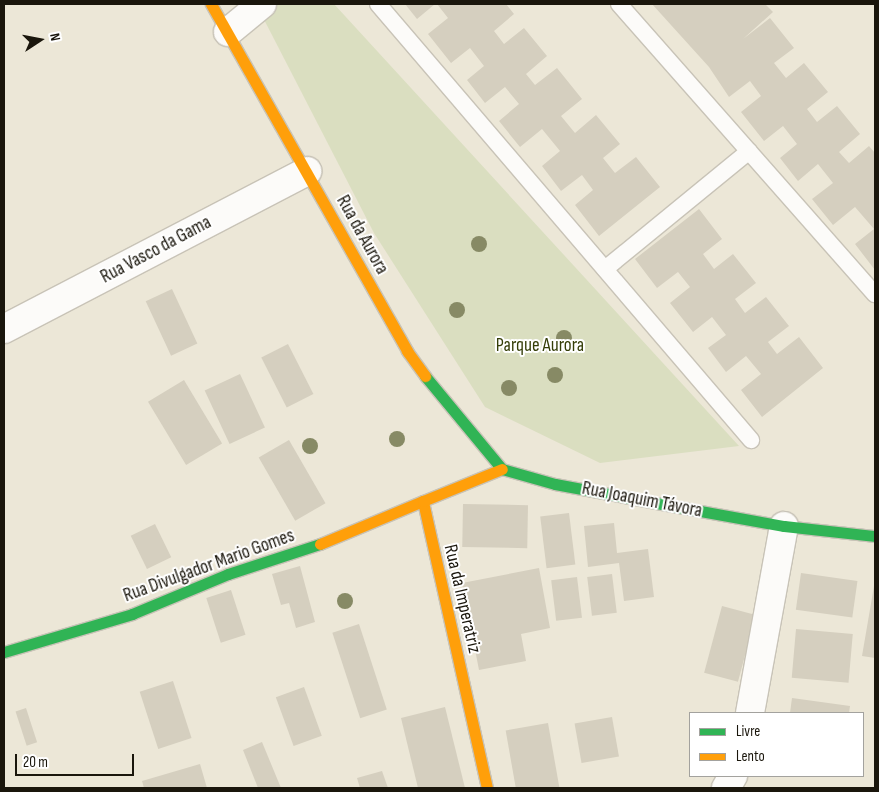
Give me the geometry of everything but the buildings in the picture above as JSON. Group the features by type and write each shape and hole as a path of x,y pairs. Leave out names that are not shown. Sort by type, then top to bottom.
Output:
{"main road":[{"name":"Rua da Aurora","path":"211,4 407,351 448,407 502,469"},
{"path":"423,501 502,469"},
{"name":"Rua Joaquim Távora","path":"502,469 555,484 784,526 875,536"},
{"name":"Rua Divulgador Mario Gomes","path":"4,652 132,614 228,574 346,536 423,501"},
{"name":"Rua da Imperatriz","path":"423,501 487,788"}],"street":[{"path":"228,32 262,4"},
{"name":"Rua Vasco da Gama","path":"4,330 307,171"},
{"path":"750,712 784,526"},
{"path":"726,788 732,777"}],"lane":[{"path":"378,4 751,440"},
{"path":"619,4 875,294"},
{"path":"605,270 749,151"}],"green space":[{"name":"Parque Aurora","path":"256,4 334,4 739,446 600,463 485,407 374,233"}],"traffic: fast":[{"path":"425,376 502,469"},
{"path":"502,469 555,484 667,505 784,526 875,536"},
{"path":"4,652 132,614 228,574 320,544"}],"traffic: slow":[{"path":"211,4 407,351 425,376"},
{"path":"487,788 423,501 502,469"},
{"path":"320,544 423,501"}]}
